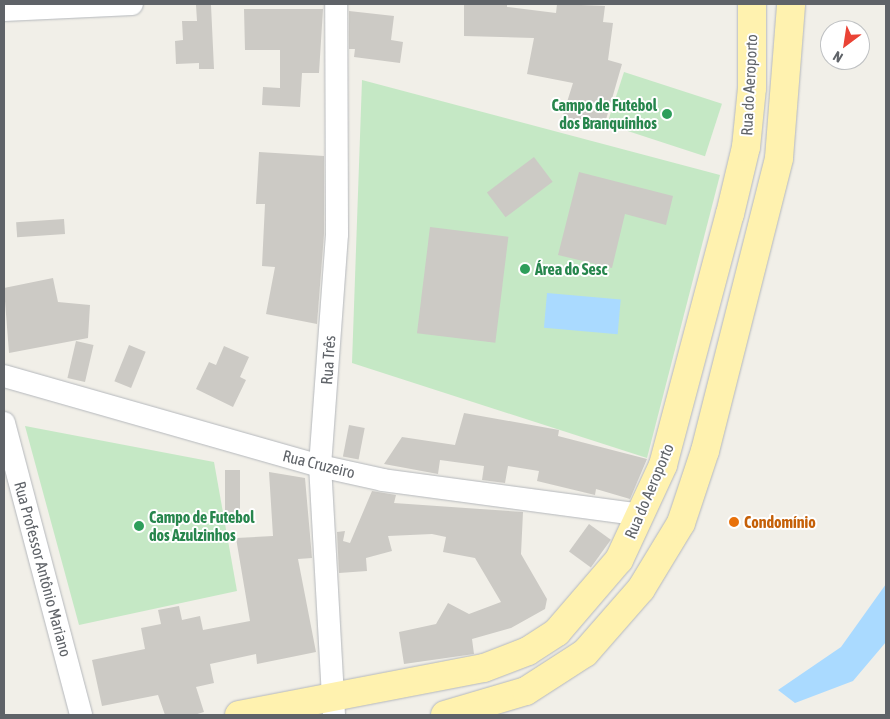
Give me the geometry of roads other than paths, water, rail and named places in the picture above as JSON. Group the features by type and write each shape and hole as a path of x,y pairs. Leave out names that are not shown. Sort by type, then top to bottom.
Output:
{"main road":[{"name":"Rua do Aeroporto","path":"240,715 332,705 484,668 528,651 558,632 594,592 619,560 642,515 663,465 687,382 746,147 752,88 752,4"},
{"path":"445,715 526,691 590,649 641,589 681,523 705,451 779,158 791,4"}],"street":[{"path":"4,10 132,4"},
{"name":"Rua Três","path":"332,705 320,466 337,234 336,4"},
{"name":"Rua Cruzeiro","path":"4,376 320,466 384,480 642,515"},
{"name":"Rua Professor Antônio Mariano","path":"4,423 81,715"}],"water":[{"path":"547,293 621,299 618,334 544,328"},
{"path":"886,584 886,642 853,681 795,703 778,690 841,647"}],"place":[{"name":"Campo de Futebol dos Branquinhos","path":"667,114"},
{"name":"Área do Sesc","path":"525,269"},
{"name":"Condomínio","path":"734,522"},
{"name":"Campo de Futebol dos Azulzinhos","path":"139,526"}]}
